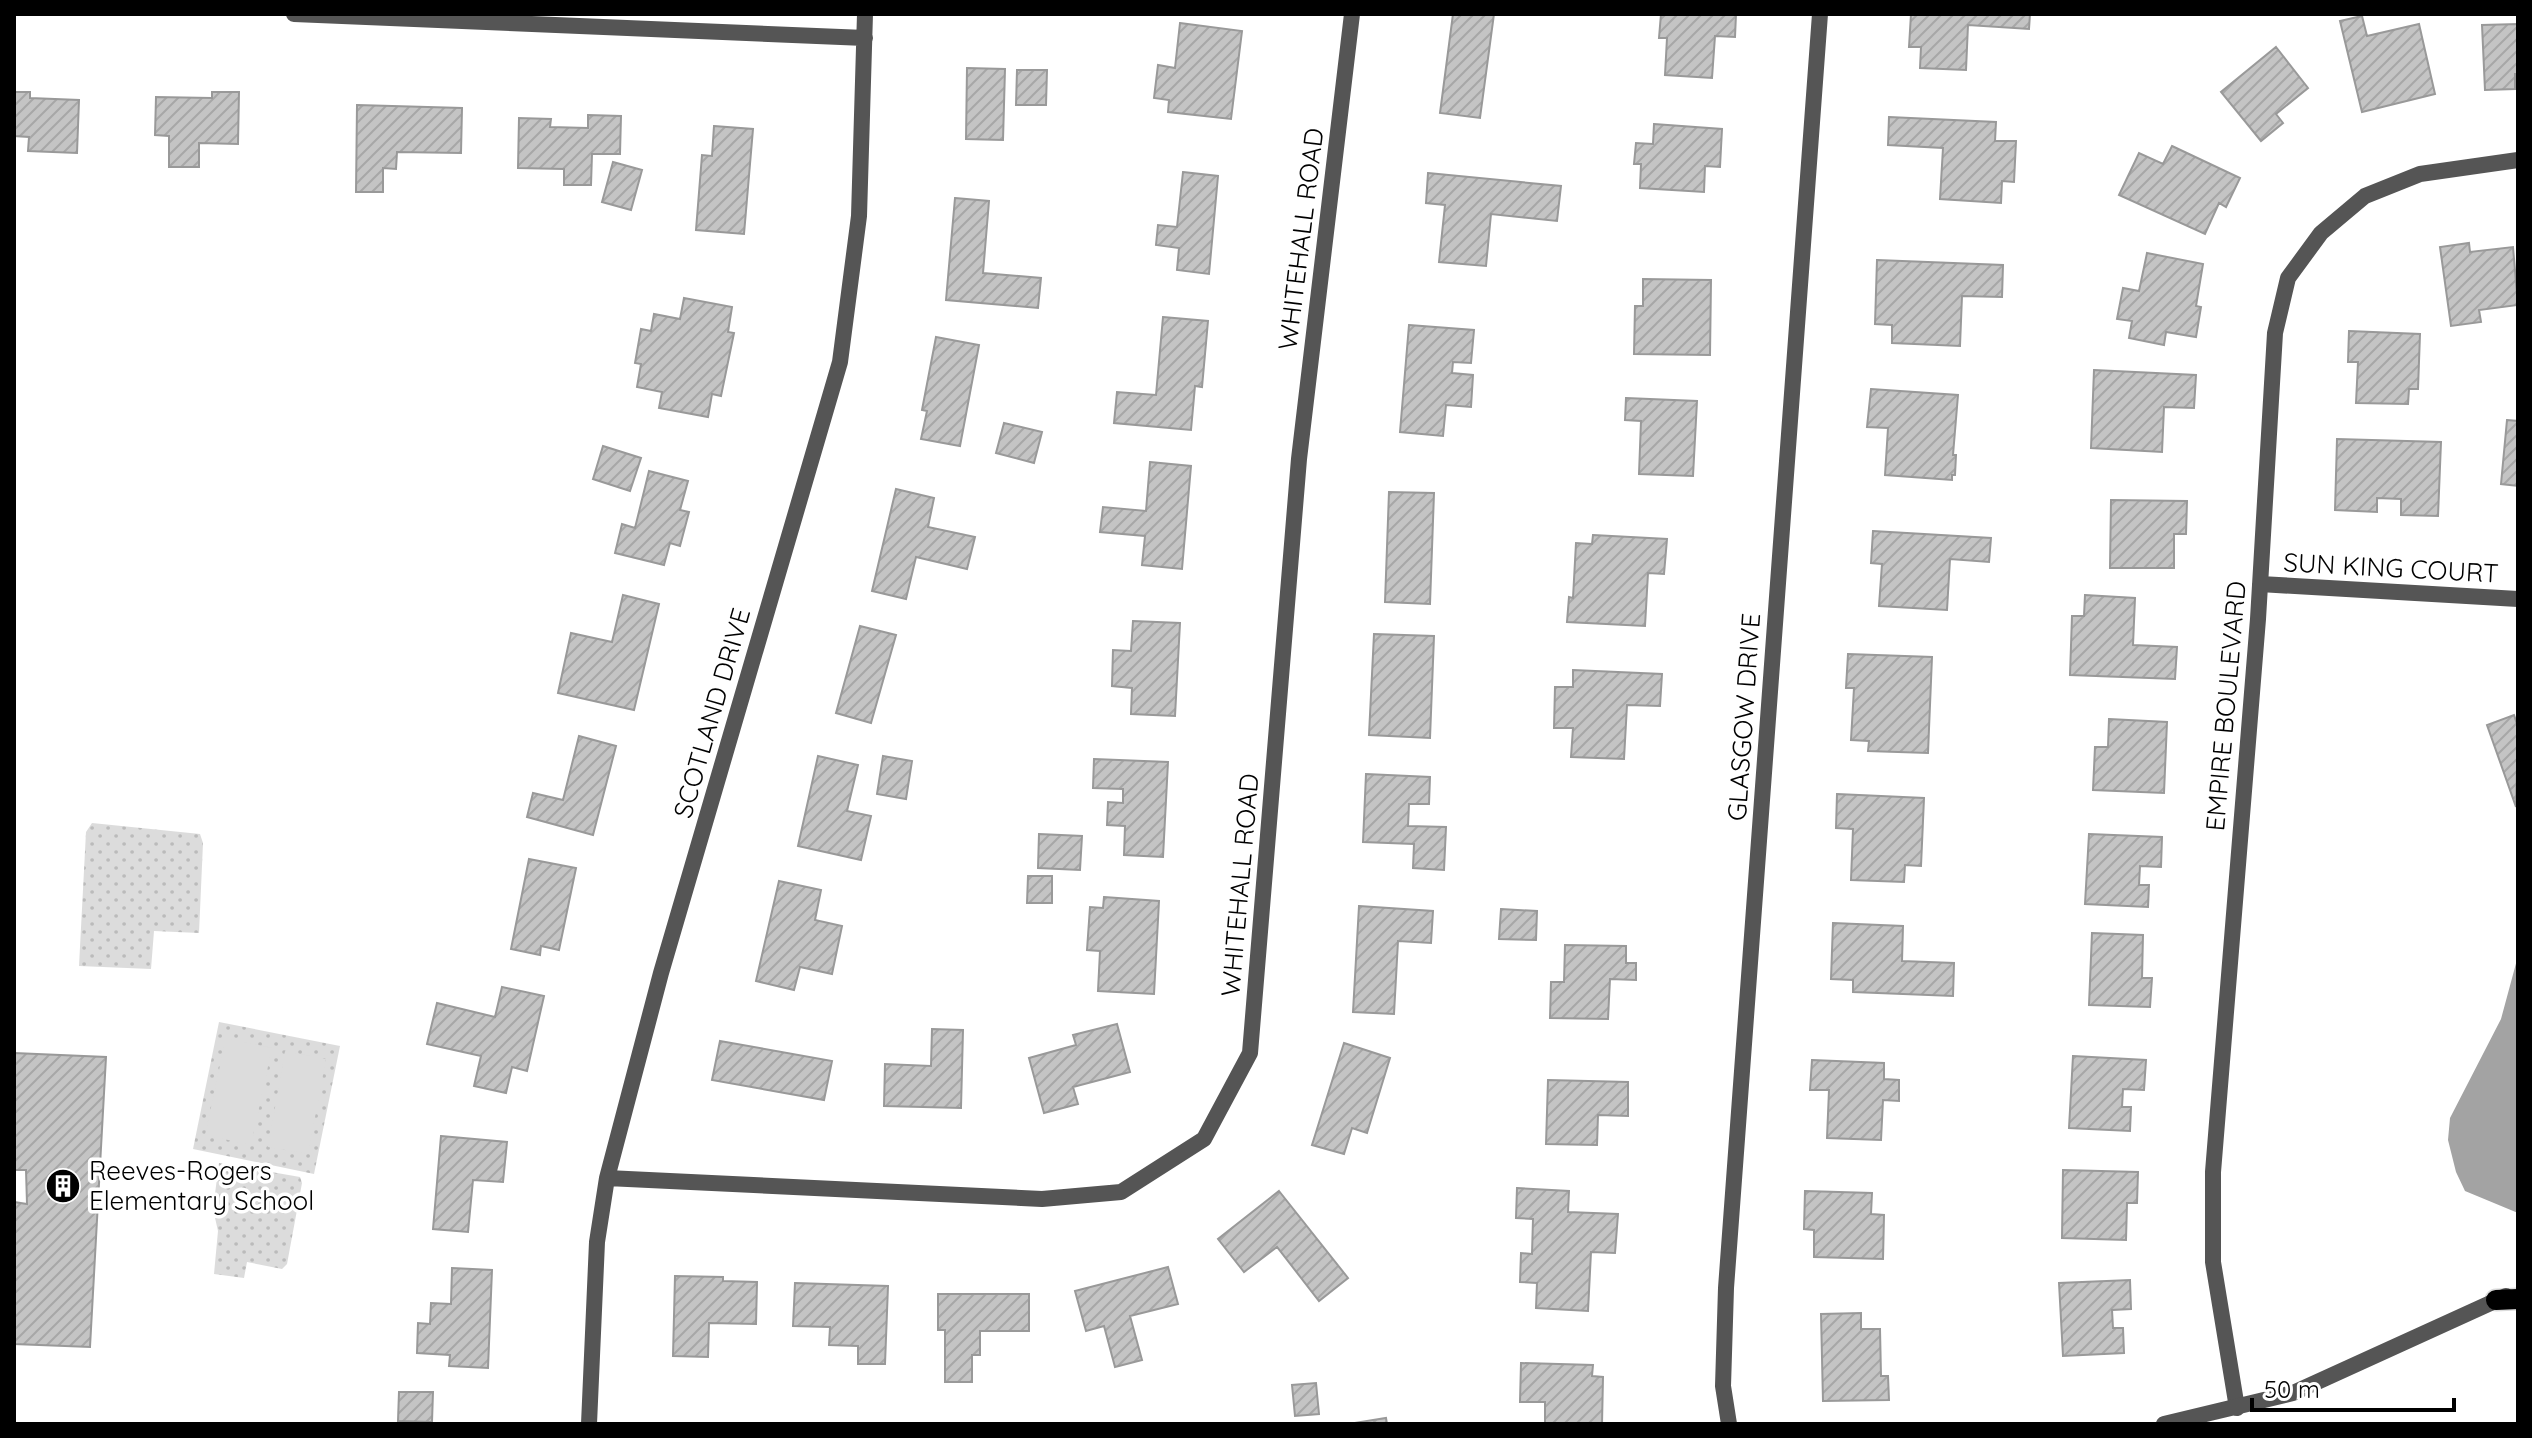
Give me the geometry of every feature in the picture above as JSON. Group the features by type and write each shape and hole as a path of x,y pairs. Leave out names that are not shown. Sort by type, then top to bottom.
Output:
{"main road":[{"path":"2496,1300 2518,1299"}],"street":[{"path":"294,14 865,38"},
{"name":"SCOTLAND DRIVE","path":"589,1424 597,1242 607,1178 661,973 840,362 859,216 865,14"},
{"name":"WHITEHALL ROAD","path":"607,1178 1042,1199 1121,1192 1204,1139 1250,1053 1299,459 1352,14"},
{"name":"GLASGOW DRIVE","path":"1729,1424 1723,1386 1727,1272 1820,14"},
{"name":"EMPIRE BOULEVARD","path":"2237,1408 2213,1262 2213,1172 2260,584 2275,333 2288,278 2321,233 2365,196 2420,174 2518,160"},
{"name":"SUN KING COURT","path":"2260,584 2518,599"},
{"path":"2164,1424 2293,1393 2518,1290"}],"shaded area":[{"path":"92,823 200,834 203,843 199,933 154,931 151,969 79,966 86,832"},
{"path":"2518,956 2518,1213 2465,1191 2456,1172 2448,1140 2450,1118 2501,1019"},
{"path":"219,1022 340,1046 314,1174 193,1149"},
{"path":"226,1038 272,1048 251,1145 205,1135"},
{"path":"285,1051 326,1059 308,1154 268,1147"},
{"path":"219,1163 300,1177 302,1183 287,1264 282,1269 247,1262 244,1278 214,1274 218,1231 213,1209"}],"building":[{"path":"1453,14 1494,14 1480,118 1440,113"},
{"path":"1661,14 1736,14 1735,37 1715,36 1712,78 1665,75 1667,38 1659,38"},
{"path":"1911,14 2030,14 2029,29 1968,25 1966,70 1920,68 1921,47 1909,47"},
{"path":"2362,16 2367,36 2419,24 2435,94 2362,112 2340,21"},
{"path":"1180,23 1242,31 1231,119 1168,112 1169,100 1154,98 1158,65 1175,68"},
{"path":"2518,24 2515,89 2485,90 2482,25"},
{"path":"2276,47 2308,88 2276,114 2283,123 2261,141 2221,92"},
{"path":"967,68 1005,69 1003,140 966,139"},
{"path":"1017,70 1047,70 1046,105 1016,105"},
{"path":"14,92 30,92 30,98 79,100 77,153 28,151 29,137 14,136"},
{"path":"212,92 239,92 238,144 199,143 199,167 169,167 169,136 155,135 156,97 212,98"},
{"path":"357,105 462,108 461,153 397,152 396,169 383,168 383,192 356,192"},
{"path":"588,115 621,116 620,154 592,154 591,185 564,185 564,169 518,168 519,118 551,119 550,127 588,128"},
{"path":"1889,117 1996,122 1995,141 2016,141 2014,182 2002,181 2001,203 1940,199 1943,148 1888,145"},
{"path":"1654,124 1722,129 1720,167 1705,166 1704,192 1640,188 1641,164 1634,164 1636,143 1653,144"},
{"path":"714,126 753,129 744,234 696,230 702,155 712,156"},
{"path":"2172,146 2240,178 2226,207 2219,203 2205,234 2119,195 2139,153 2163,164"},
{"path":"613,162 642,170 631,210 602,202"},
{"path":"1183,172 1218,176 1209,274 1177,270 1179,248 1156,245 1158,225 1177,227"},
{"path":"1428,173 1561,186 1557,221 1491,214 1486,266 1439,262 1445,205 1426,203"},
{"path":"955,198 989,201 983,273 1041,278 1038,308 946,300"},
{"path":"2469,243 2470,252 2513,247 2518,305 2479,310 2481,322 2451,326 2440,247"},
{"path":"2147,253 2203,264 2196,306 2201,307 2196,337 2166,332 2164,345 2129,338 2132,321 2117,319 2123,288 2139,291"},
{"path":"1877,260 2003,265 2002,297 1962,296 1960,346 1892,343 1892,325 1875,324"},
{"path":"1643,279 1711,280 1710,355 1634,354 1635,306 1643,306"},
{"path":"684,298 732,307 728,332 734,333 721,396 712,394 708,417 659,408 662,392 637,387 641,364 635,363 641,329 651,331 654,314 680,319"},
{"path":"1163,317 1208,321 1202,387 1195,386 1191,430 1114,423 1117,392 1156,395"},
{"path":"1409,325 1474,330 1471,363 1453,362 1452,373 1473,375 1471,407 1446,405 1443,436 1400,432"},
{"path":"2349,331 2420,334 2418,389 2409,389 2408,404 2356,403 2358,362 2348,362"},
{"path":"936,337 979,345 960,446 921,439 927,411 922,410"},
{"path":"2094,370 2196,375 2194,408 2164,407 2162,452 2091,448"},
{"path":"1871,389 1958,395 1953,455 1956,455 1955,475 1952,475 1952,480 1885,475 1888,428 1867,427"},
{"path":"1626,398 1697,401 1693,476 1639,474 1641,421 1625,420"},
{"path":"2507,420 2518,421 2518,486 2501,484"},
{"path":"1004,423 1042,432 1034,463 996,453"},
{"path":"2337,439 2441,442 2438,516 2401,515 2401,499 2377,498 2377,512 2335,510"},
{"path":"603,446 641,458 630,491 593,479"},
{"path":"1150,462 1191,466 1182,569 1142,565 1145,536 1100,532 1103,507 1146,511"},
{"path":"649,471 688,481 680,510 689,512 680,546 670,543 664,565 615,553 622,524 635,528"},
{"path":"896,489 934,498 928,527 975,537 967,569 916,557 906,599 872,591"},
{"path":"1389,492 1434,493 1430,604 1385,602"},
{"path":"2111,500 2187,501 2186,534 2174,534 2174,568 2110,568"},
{"path":"1873,531 1991,538 1989,562 1950,559 1947,610 1879,606 1882,564 1871,563"},
{"path":"1593,535 1667,539 1664,574 1648,573 1645,626 1567,622 1569,597 1573,598 1576,543 1592,544"},
{"path":"623,595 659,604 634,710 558,693 571,633 612,642"},
{"path":"2085,595 2135,598 2133,645 2177,647 2175,679 2070,675 2072,616 2084,616"},
{"path":"1133,621 1180,623 1175,716 1131,714 1132,688 1112,686 1113,650 1131,651"},
{"path":"860,626 896,635 871,723 836,713"},
{"path":"1374,634 1434,636 1430,738 1369,735"},
{"path":"1848,654 1932,657 1928,753 1868,751 1869,741 1851,740 1854,688 1846,688"},
{"path":"1573,670 1662,674 1660,706 1627,705 1624,759 1571,757 1573,728 1554,728 1555,687 1573,687"},
{"path":"2514,715 2518,727 2516,807 2487,725"},
{"path":"2109,719 2167,722 2164,793 2093,790 2095,747 2108,747"},
{"path":"579,736 616,746 593,835 527,817 533,793 563,800"},
{"path":"818,756 858,765 847,811 871,816 861,860 798,846"},
{"path":"883,756 912,761 906,799 877,794"},
{"path":"1094,759 1168,762 1163,857 1124,855 1125,826 1107,825 1108,802 1123,803 1123,789 1093,788"},
{"path":"1366,774 1430,777 1429,804 1409,804 1408,826 1446,827 1444,870 1413,868 1414,844 1363,842"},
{"path":"1837,794 1924,798 1921,866 1905,865 1904,882 1851,880 1853,829 1836,828"},
{"path":"1039,834 1082,836 1080,870 1038,868"},
{"path":"2089,834 2162,837 2161,867 2140,866 2139,885 2149,885 2148,907 2085,904"},
{"path":"529,859 576,868 559,950 541,946 540,955 511,949"},
{"path":"1028,876 1052,876 1052,903 1027,903"},
{"path":"779,881 821,890 815,920 842,926 832,974 800,967 794,990 756,981"},
{"path":"1104,897 1159,901 1154,994 1098,991 1100,951 1087,950 1090,907 1103,908"},
{"path":"1359,906 1433,911 1431,943 1398,941 1394,1014 1353,1012"},
{"path":"1501,909 1537,911 1536,940 1499,939"},
{"path":"1833,923 1903,926 1902,961 1954,963 1953,996 1853,992 1853,980 1831,979"},
{"path":"2092,933 2143,935 2142,978 2152,978 2150,1007 2089,1005"},
{"path":"1565,945 1626,946 1626,963 1636,963 1636,980 1610,979 1608,1019 1550,1018 1551,982 1564,982"},
{"path":"502,987 544,996 527,1071 512,1067 506,1093 474,1086 481,1056 427,1044 437,1003 495,1017"},
{"path":"1117,1024 1130,1072 1073,1087 1078,1104 1044,1113 1029,1058 1076,1045 1073,1035"},
{"path":"932,1029 963,1030 961,1108 884,1106 885,1064 931,1066"},
{"path":"720,1041 832,1061 824,1100 712,1080"},
{"path":"1344,1043 1390,1058 1367,1133 1352,1128 1344,1154 1312,1145"},
{"name":"Reeves-Rogers Elementary School","path":"14,1053 106,1057 90,1347 14,1344 14,1202 27,1204 26,1170 14,1170"},
{"path":"2073,1056 2146,1060 2144,1090 2123,1089 2122,1107 2131,1107 2130,1131 2069,1128"},
{"path":"1812,1060 1884,1063 1884,1079 1899,1080 1899,1101 1883,1100 1881,1140 1827,1138 1829,1090 1810,1090"},
{"path":"1548,1080 1628,1082 1628,1116 1598,1115 1597,1145 1546,1144"},
{"path":"441,1136 507,1142 503,1182 473,1180 468,1232 433,1229"},
{"path":"2063,1170 2138,1172 2137,1203 2127,1203 2126,1240 2062,1238"},
{"path":"1517,1188 1569,1191 1568,1212 1618,1214 1615,1253 1591,1252 1588,1311 1536,1308 1537,1283 1520,1282 1521,1253 1532,1254 1533,1219 1516,1218"},
{"path":"1279,1191 1348,1278 1319,1301 1277,1247 1244,1272 1218,1239"},
{"path":"1805,1191 1872,1193 1871,1214 1884,1215 1883,1259 1814,1257 1814,1230 1804,1229"},
{"path":"1168,1267 1178,1304 1130,1316 1142,1360 1115,1367 1104,1326 1086,1331 1075,1291"},
{"path":"452,1268 492,1270 488,1368 449,1366 450,1355 417,1353 418,1323 430,1324 431,1303 451,1304"},
{"path":"675,1276 723,1277 723,1281 757,1282 756,1324 709,1323 708,1357 673,1356"},
{"path":"2130,1280 2131,1309 2112,1310 2113,1328 2123,1328 2124,1353 2063,1356 2059,1283"},
{"path":"795,1283 888,1286 885,1364 858,1364 858,1346 829,1345 830,1327 793,1326"},
{"path":"938,1294 1029,1294 1029,1331 980,1331 980,1355 972,1355 972,1382 945,1382 945,1330 938,1330"},
{"path":"1861,1313 1861,1329 1880,1329 1881,1376 1888,1376 1889,1400 1823,1401 1821,1314"},
{"path":"1521,1363 1593,1365 1592,1376 1603,1377 1602,1424 1545,1424 1545,1402 1520,1402"},
{"path":"1316,1383 1319,1414 1295,1416 1292,1385"},
{"path":"399,1392 433,1392 432,1422 398,1421"},
{"path":"1386,1418 1387,1424 1354,1424 1354,1423"}],"place":[{"name":"Reeves-Rogers Elementary School","path":"63,1186"}]}
